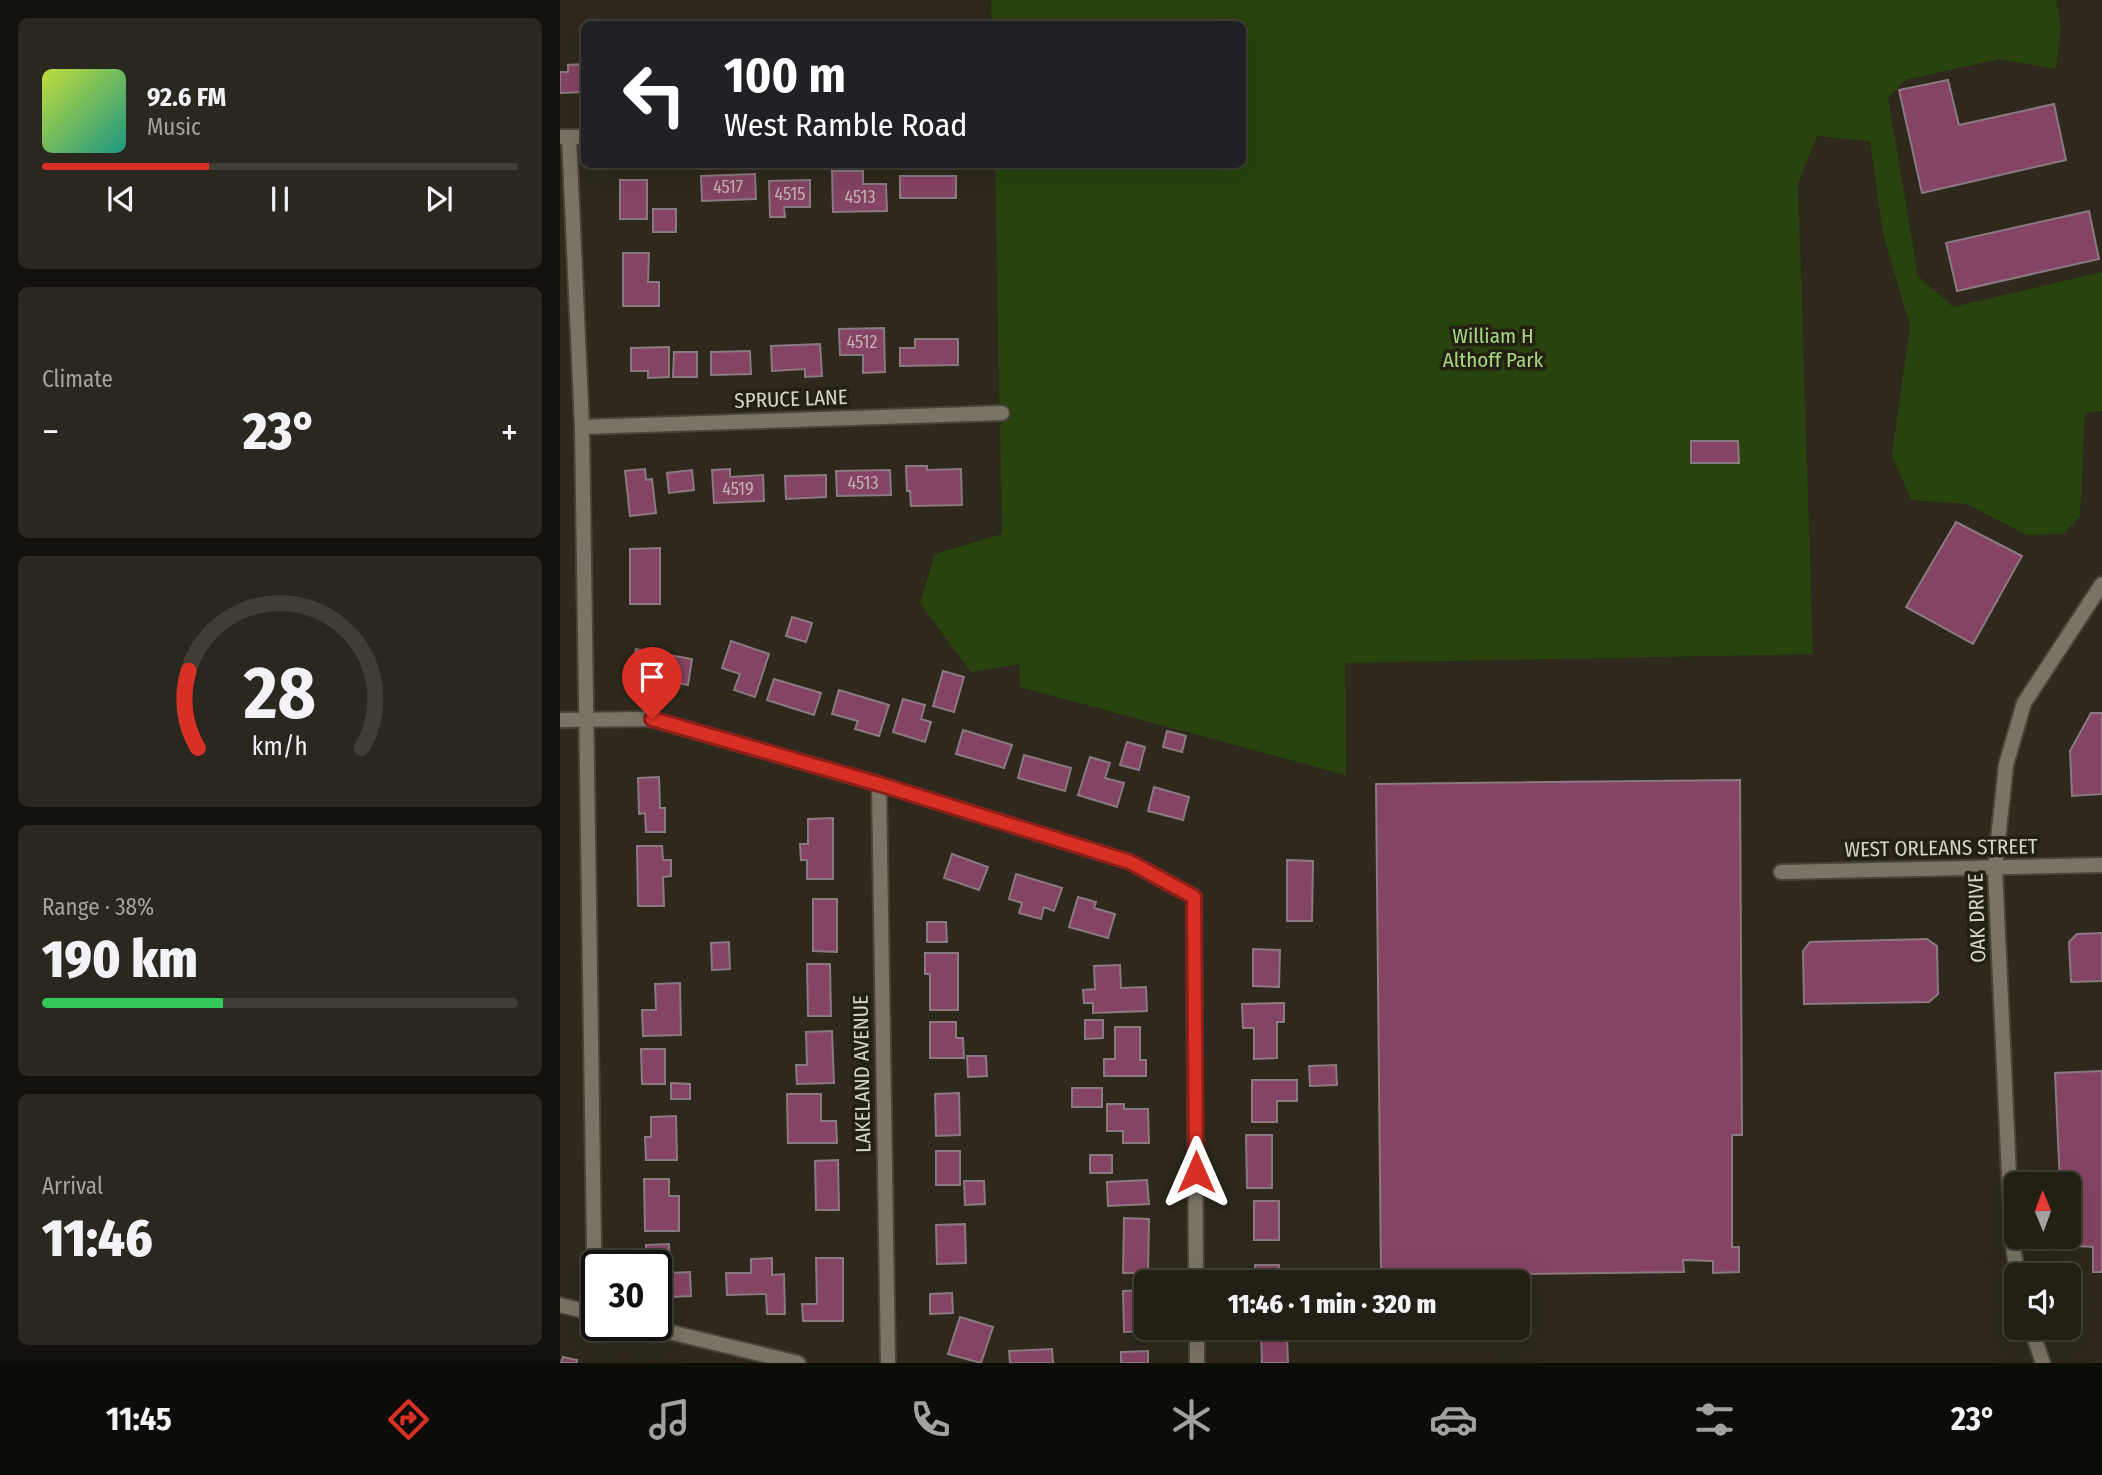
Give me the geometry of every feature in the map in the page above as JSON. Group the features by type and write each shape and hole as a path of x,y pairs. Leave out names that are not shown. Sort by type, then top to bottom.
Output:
{"street":[{"path":"571,137 582,427 595,1250"},
{"name":"SPRUCE LANE","path":"582,427 1002,413"},
{"name":"OAK DRIVE","path":"2016,1263 1995,867 2006,765 2024,703 2102,584"},
{"path":"560,720 652,719 879,784 1130,862 1194,897 1196,1270"},
{"name":"LAKELAND AVENUE","path":"879,784 888,1363"},
{"name":"WEST ORLEANS STREET","path":"1781,872 2102,864"},
{"path":"560,1305 581,1310"},
{"path":"672,1333 798,1363"},
{"path":"1197,1340 1197,1363"},
{"path":"2035,1340 2043,1363"}],"green space":[{"name":"William H Althoff Park","path":"991,0 2056,0 2061,28 2056,69 1999,59 1905,80 1888,98 1918,276 1953,307 2102,272 2102,411 2085,413 2080,517 2063,534 2027,535 1967,504 1911,500 1892,455 1910,326 1883,234 1870,141 1817,136 1798,183 1813,654 1345,663 1346,775 1020,687 1019,664 971,672 920,603 935,554 1002,534 995,168 1246,168 1246,21 992,21"}],"building":[{"path":"581,64 581,92 560,93 560,72 568,72 568,65"},
{"path":"1948,80 1959,125 2054,104 2066,160 1922,193 1899,90"},
{"path":"832,171 863,171 863,184 886,184 887,211 833,212"},
{"path":"755,174 756,199 702,201 701,176"},
{"path":"900,176 956,176 956,198 900,198"},
{"path":"620,180 647,180 647,219 620,219"},
{"path":"810,180 810,207 784,207 785,217 770,217 769,181"},
{"path":"653,209 676,209 676,232 653,232"},
{"path":"2089,211 2099,259 1957,291 1946,243"},
{"path":"623,253 649,253 648,282 659,282 659,306 623,306"},
{"path":"884,328 885,372 863,373 863,355 840,355 839,329"},
{"path":"915,339 958,339 958,365 900,366 900,348 915,348"},
{"path":"820,344 822,376 805,377 805,369 772,371 771,346"},
{"path":"669,347 669,377 648,378 648,371 631,371 631,348"},
{"path":"750,351 751,374 711,375 711,352"},
{"path":"674,352 697,352 697,377 673,377"},
{"path":"1691,441 1738,441 1739,463 1691,463"},
{"path":"906,466 927,466 927,470 961,469 962,505 911,506 910,491 907,491"},
{"path":"645,469 646,480 652,479 656,513 630,516 625,471"},
{"path":"730,469 730,477 763,475 764,501 714,503 712,470"},
{"path":"692,470 694,490 669,493 667,473"},
{"path":"890,470 891,495 837,496 836,471"},
{"path":"826,475 826,497 786,499 785,476"},
{"path":"1956,522 2022,556 1973,644 1906,607"},
{"path":"660,548 660,604 630,604 630,549"},
{"path":"792,617 812,623 806,642 786,636"},
{"path":"731,641 769,654 755,697 734,690 740,674 722,668"},
{"path":"636,649 692,659 688,685 631,675"},
{"path":"943,671 964,677 954,712 933,706"},
{"path":"774,679 821,693 814,715 767,700"},
{"path":"839,690 889,705 879,736 855,729 858,721 832,714"},
{"path":"903,699 925,705 921,719 931,722 925,742 893,732"},
{"path":"2091,713 2102,713 2102,794 2072,796 2070,751"},
{"path":"963,730 1012,745 1004,768 956,754"},
{"path":"1167,731 1186,736 1182,752 1163,747"},
{"path":"1127,742 1145,747 1139,770 1120,765"},
{"path":"1024,755 1071,768 1065,791 1018,778"},
{"path":"1090,757 1110,763 1105,778 1124,783 1117,807 1078,795"},
{"path":"659,777 660,808 665,808 665,832 646,832 645,813 639,814 638,778"},
{"path":"1740,780 1742,1135 1732,1135 1732,1247 1739,1247 1739,1272 1713,1273 1713,1261 1683,1260 1684,1272 1530,1274 1530,1270 1381,1270 1376,784"},
{"path":"1154,787 1189,797 1183,820 1148,811"},
{"path":"833,818 833,879 807,879 807,860 801,860 800,844 808,844 808,819"},
{"path":"637,846 662,846 663,860 671,860 671,876 663,877 664,906 638,906"},
{"path":"952,854 988,867 979,890 944,878"},
{"path":"1287,860 1313,861 1312,921 1287,921"},
{"path":"1016,874 1062,888 1054,911 1044,907 1041,919 1019,913 1022,903 1009,899"},
{"path":"1078,897 1096,902 1094,908 1115,914 1108,938 1069,927"},
{"path":"813,899 837,899 837,952 813,951"},
{"path":"927,922 946,922 947,942 927,942"},
{"path":"2102,933 2102,981 2071,982 2069,942 2077,934"},
{"path":"1927,939 1937,946 1938,994 1929,1002 1804,1004 1803,951 1810,942"},
{"path":"729,942 730,969 712,970 711,943"},
{"path":"1253,949 1280,950 1279,987 1253,986"},
{"path":"925,953 958,953 958,1010 930,1010 930,974 925,974"},
{"path":"807,964 830,964 831,1016 808,1016"},
{"path":"1120,965 1121,988 1146,987 1147,1011 1093,1013 1093,1003 1084,1003 1083,990 1095,989 1094,966"},
{"path":"680,983 681,1035 643,1036 642,1010 656,1010 655,984"},
{"path":"1284,1003 1284,1022 1277,1022 1277,1058 1254,1059 1254,1028 1243,1028 1242,1004"},
{"path":"1085,1020 1103,1020 1103,1038 1085,1039"},
{"path":"930,1022 956,1022 956,1038 963,1038 964,1058 930,1058"},
{"path":"1115,1027 1140,1027 1140,1060 1146,1060 1146,1076 1104,1076 1104,1059 1115,1059"},
{"path":"832,1031 834,1083 797,1084 796,1065 807,1065 806,1032"},
{"path":"641,1049 665,1049 665,1084 642,1084"},
{"path":"967,1056 986,1056 987,1076 968,1077"},
{"path":"1336,1065 1337,1085 1310,1086 1309,1066"},
{"path":"2102,1071 2102,1272 2093,1272 2093,1247 2081,1246 2081,1172 2059,1172 2055,1073"},
{"path":"1252,1080 1297,1080 1297,1101 1277,1101 1277,1122 1252,1122"},
{"path":"671,1083 690,1084 690,1099 671,1099"},
{"path":"1072,1088 1102,1088 1102,1107 1072,1107"},
{"path":"959,1093 960,1135 936,1136 935,1094"},
{"path":"787,1094 821,1094 821,1121 836,1121 837,1143 788,1143"},
{"path":"1107,1104 1124,1104 1124,1109 1148,1109 1149,1143 1123,1143 1123,1131 1107,1131"},
{"path":"676,1116 677,1160 646,1160 645,1137 651,1137 651,1117"},
{"path":"1246,1135 1272,1135 1272,1188 1247,1188"},
{"path":"936,1151 960,1151 960,1185 936,1185"},
{"path":"1090,1155 1112,1155 1112,1173 1090,1173"},
{"path":"838,1160 839,1210 816,1210 815,1161"},
{"path":"644,1179 669,1179 669,1196 679,1196 679,1231 645,1231"},
{"path":"1147,1180 1149,1204 1108,1206 1107,1182"},
{"path":"964,1181 984,1181 985,1204 965,1205"},
{"path":"1254,1201 1279,1201 1279,1240 1254,1240"},
{"path":"1124,1218 1149,1219 1148,1270 1123,1273"},
{"path":"965,1224 966,1263 937,1264 936,1225"},
{"path":"669,1244 669,1250 646,1250 646,1245"},
{"path":"772,1258 772,1275 784,1274 785,1314 767,1314 766,1294 727,1295 726,1273 751,1273 751,1259"},
{"path":"816,1258 843,1258 843,1321 803,1321 802,1304 817,1304"},
{"path":"1255,1265 1279,1265 1279,1270 1255,1270"},
{"path":"690,1272 691,1296 672,1297 672,1273"},
{"path":"1134,1290 1134,1332 1124,1332 1123,1291"},
{"path":"952,1293 953,1313 930,1314 930,1294"},
{"path":"960,1317 993,1327 981,1363 948,1354"},
{"path":"1261,1340 1287,1340 1288,1363 1262,1363"},
{"path":"1052,1349 1053,1363 1010,1363 1009,1351"},
{"path":"1148,1351 1148,1363 1121,1363 1121,1352"},
{"path":"563,1357 577,1360 577,1363 561,1363"}],"route":[{"path":"652,719 879,784 1130,862 1194,897 1196,1172"}]}
